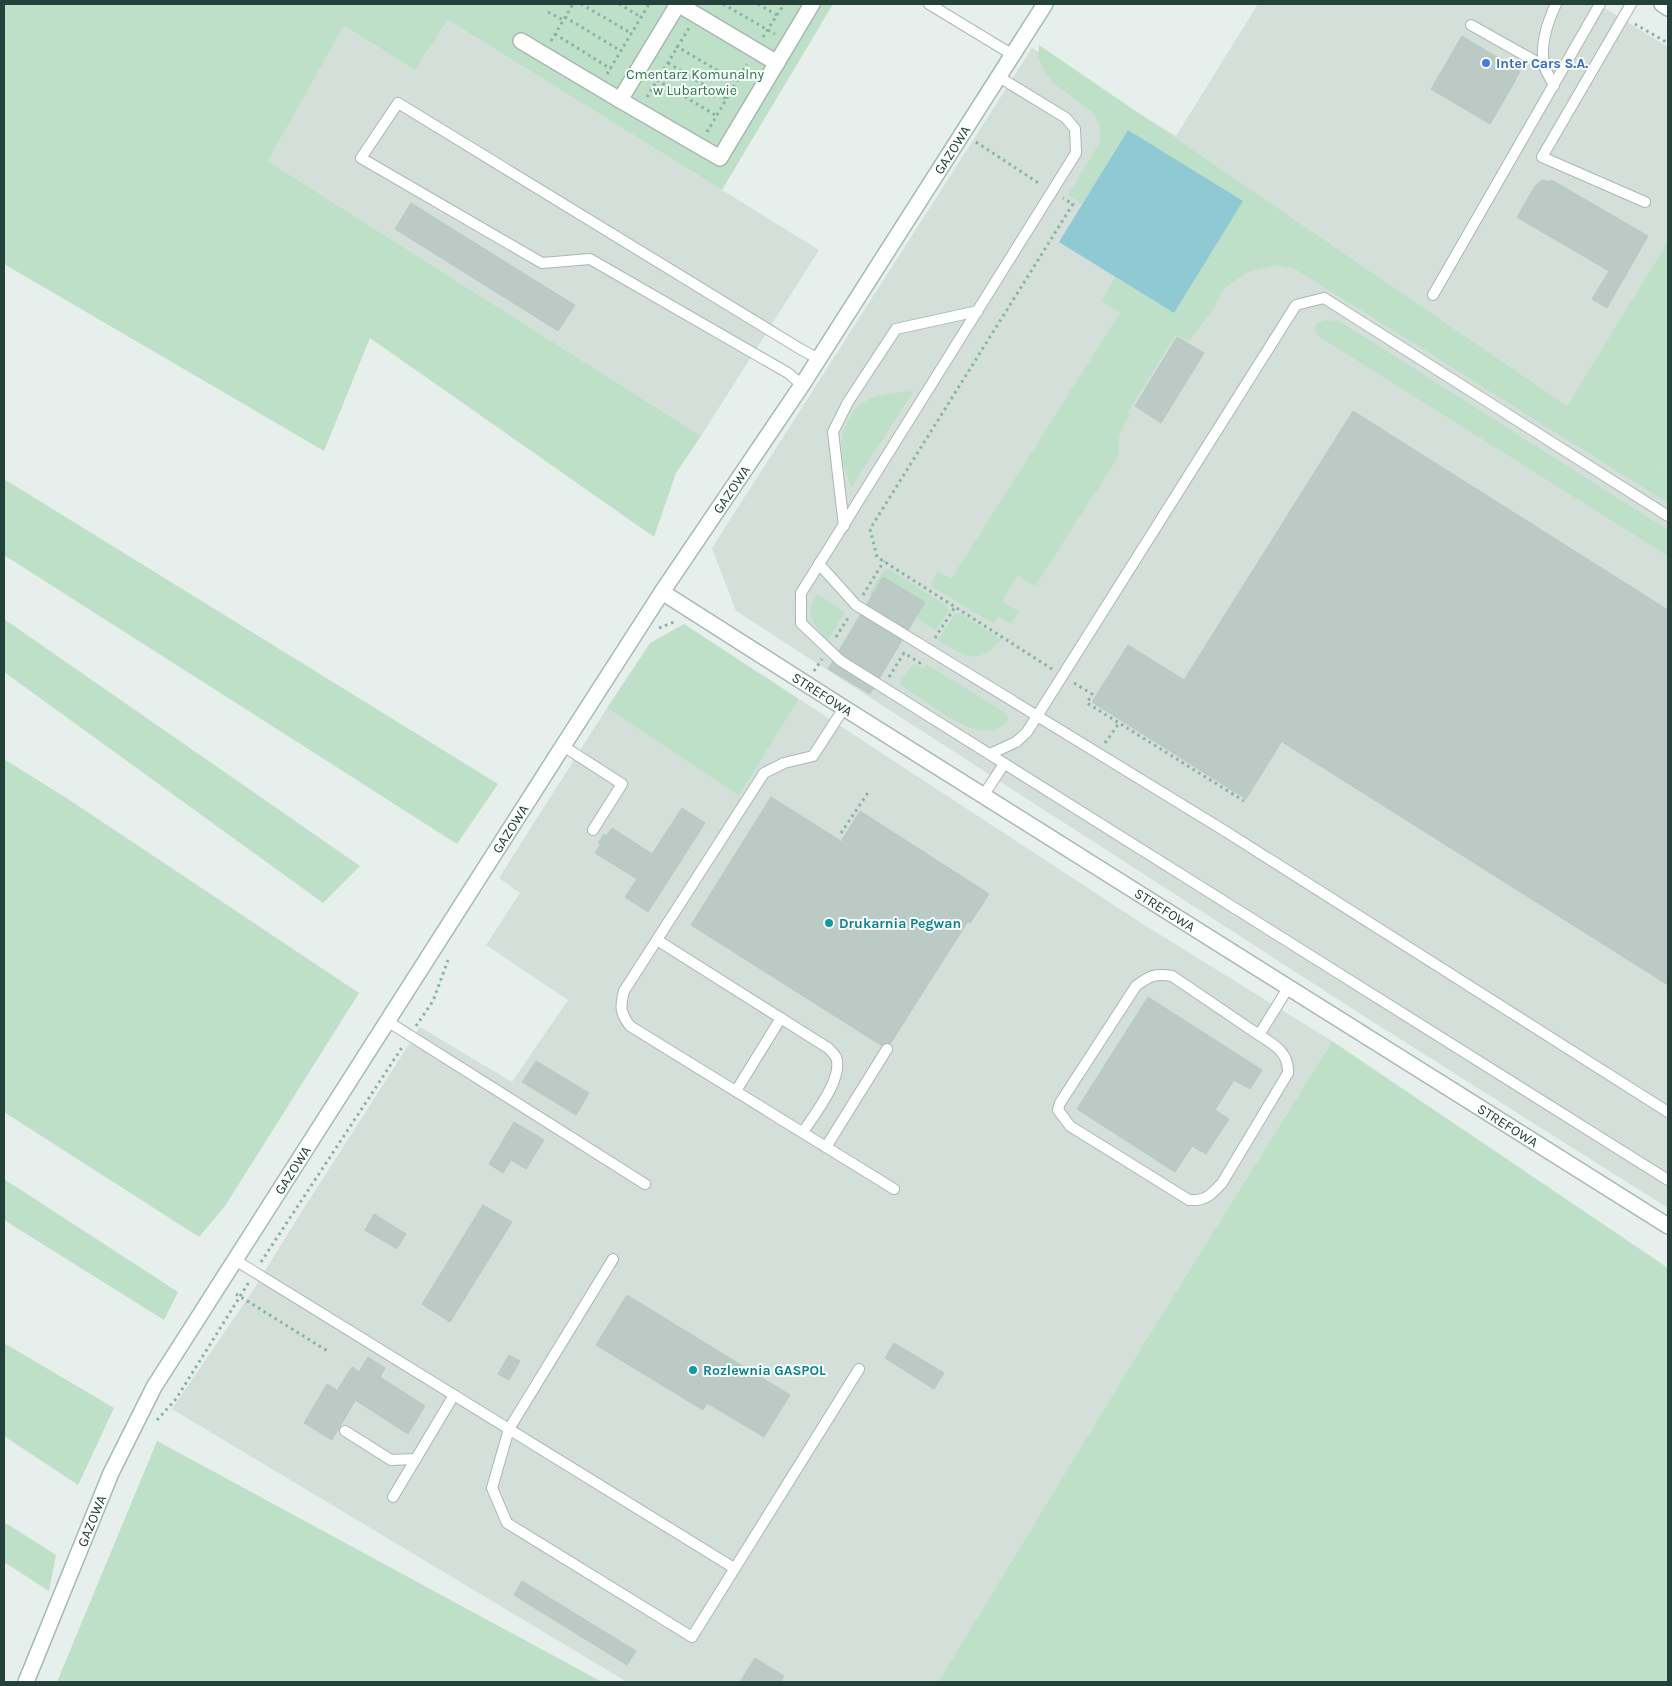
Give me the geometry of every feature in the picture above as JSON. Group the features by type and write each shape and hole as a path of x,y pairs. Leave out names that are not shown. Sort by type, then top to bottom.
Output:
{"street":[{"path":"620,100 678,4 776,63"},
{"path":"521,41 720,158 812,4"},
{"name":"GAZOWA","path":"26,1682 111,1473 154,1387 662,592 819,359 1045,4"},
{"path":"1662,4 1668,8"},
{"name":"STREFOWA","path":"662,592 982,796 1668,1226"}],"lane":[{"path":"929,4 1013,55"},
{"path":"1554,86 1544,66 1543,48 1551,15 1556,4"},
{"path":"1433,295 1600,4"},
{"path":"1632,4 1542,157 1645,202"},
{"path":"1471,25 1544,66"},
{"path":"999,77 1066,118 1075,129 1076,153 801,593 801,623 841,661 1668,1180"},
{"path":"802,385 788,373 590,259 542,264 361,158 398,103 819,359"},
{"path":"990,754 1016,742 1027,732 1296,305 1324,298 1668,516"},
{"path":"844,526 833,432 848,402 896,329 978,311"},
{"path":"819,564 856,604 1038,715 1668,1112"},
{"path":"844,708 814,756 784,764 764,773 624,991 621,1003 623,1016 630,1026 894,1189"},
{"path":"563,746 622,784 593,830"},
{"path":"982,796 1004,764"},
{"path":"657,940 828,1048 835,1056 838,1067 833,1084 803,1132"},
{"path":"1157,974 1172,976 1259,1035 1276,1046 1283,1054 1288,1064 1288,1074 1222,1183 1212,1194 1201,1200 1189,1200 1070,1126 1058,1110 1060,1103 1136,986 1157,974"},
{"path":"1259,1035 1288,988"},
{"path":"736,1091 781,1018"},
{"path":"387,1022 645,1184"},
{"path":"826,1147 888,1049"},
{"path":"613,1259 509,1428 492,1488 507,1522 692,1637 859,1369"},
{"path":"235,1260 734,1568"},
{"path":"393,1497 454,1395"},
{"path":"345,1431 392,1460 416,1459"}],"path":[{"path":"544,54 573,4"},
{"path":"581,4 631,33"},
{"path":"619,4 641,17"},
{"path":"599,88 649,4"},
{"path":"723,4 789,42"},
{"path":"758,4 777,14"},
{"path":"699,146 784,4"},
{"path":"548,12 621,51"},
{"path":"639,111 697,15"},
{"path":"555,34 610,69"},
{"path":"659,35 737,82"},
{"path":"668,63 727,99"},
{"path":"657,80 717,116"},
{"path":"963,134 1073,204 870,529 877,557 1092,694 1087,703 1244,801"},
{"path":"806,684 884,561"},
{"path":"657,629 683,619 690,610"},
{"path":"841,833 869,792"},
{"path":"154,1423 176,1399 255,1272 433,1000 441,974 449,957"},
{"path":"236,1294 329,1352"}],"shaded area":[{"path":"1258,4 1598,4 1668,47 1668,241 1565,410 1668,473 1668,1208 1359,1013 736,611 712,548 1032,48 1176,136"},
{"path":"448,20 819,250 701,436 268,161 344,26 415,70"},
{"path":"799,699 1146,926 1332,1041 1138,1353 938,1682 627,1682 172,1409 252,1292 420,1027 512,1082 568,1000 486,945 520,893 499,878 607,708 739,796"}],"green space":[{"name":"Cmentarz Komunalny w Lubartowie","path":"4,4 833,4 722,190 448,20 415,70 344,26 268,161 701,436 676,473 654,537 370,338 324,451 4,264"},
{"path":"1039,45 1567,406 1668,241 1668,473 1659,468 1668,475 1668,503 1295,269 1277,265 1248,272 1223,290 1213,310 1189,341 1176,335 1128,412 1131,414 1124,424 1119,438 1119,456 1035,586 1018,575 1002,601 1019,612 1011,624 999,616 994,624 932,587 931,583 938,571 951,579 1120,313 1102,301 1115,277 1174,313 1128,130 1082,204 1068,195 1100,142 1100,128 1095,114 1053,83 1038,57"},
{"path":"1328,320 1341,322 1668,530 1668,556 1318,336 1314,329 1318,322"},
{"path":"914,391 851,488 841,448 848,420 860,405 878,396"},
{"path":"4,479 498,784 457,844 4,555"},
{"path":"889,569 946,605 949,610 935,631 916,617 925,602 883,577 871,596 869,594 884,570"},
{"path":"817,594 845,612 828,640 818,630 812,619 811,607"},
{"path":"959,613 1001,639 985,654 978,656 971,656 956,651 938,640 955,614"},
{"path":"4,619 360,866 323,903 4,672"},
{"path":"684,624 799,699 739,796 607,708 650,643"},
{"path":"915,664 924,668 926,664 1006,713 1007,723 992,730 977,730 937,710 899,684 912,665"},
{"path":"4,759 68,799 359,993 225,1206 199,1237 4,1112"},
{"path":"1332,1041 1668,1268 1668,1682 938,1682 1138,1353"},
{"path":"4,1179 178,1292 164,1320 4,1220"},
{"path":"4,1343 114,1408 78,1485 4,1436"},
{"path":"157,1441 602,1682 57,1682"},
{"path":"4,1522 56,1555 49,1591 4,1562"}],"water":[{"path":"1128,130 1243,201 1174,313 1059,242"}],"building":[{"name":"Inter Cars S.A.","path":"1462,36 1520,71 1510,90 1451,55"},
{"path":"1451,55 1510,90 1490,124 1431,89"},
{"path":"1542,180 1550,182 1551,180 1557,183 1532,226 1517,217 1535,186"},
{"path":"1557,183 1648,236 1607,308 1592,299 1609,271 1532,226"},
{"path":"411,203 539,283 523,309 395,229"},
{"path":"539,283 575,305 558,331 523,309"},
{"path":"1177,337 1204,353 1161,423 1135,406"},
{"path":"1353,411 1668,610 1668,985 1184,680"},
{"path":"883,577 925,602 870,694 828,669"},
{"path":"1128,645 1282,741 1246,799 1092,702"},
{"name":"Drukarnia Pegwan","path":"771,797 968,921 887,1049 691,925"},
{"path":"682,808 705,823 648,912 625,897 637,879 595,853 601,844 598,843 604,834 606,836 612,828 652,854"},
{"path":"860,811 989,894 970,923 842,840"},
{"path":"1148,997 1262,1070 1250,1089 1234,1080 1215,1110 1229,1119 1206,1154 1192,1146 1175,1172 1077,1109"},
{"path":"536,1061 589,1093 576,1115 522,1082"},
{"path":"514,1122 544,1140 526,1169 511,1160 503,1173 489,1164"},
{"path":"483,1205 512,1222 450,1322 422,1304"},
{"path":"374,1214 406,1234 397,1249 365,1230"},
{"name":"Rozlewnia GASPOL","path":"627,1295 790,1395 764,1437 707,1403 703,1410 596,1345"},
{"path":"894,1343 944,1373 934,1389 885,1358"},
{"path":"509,1355 520,1361 509,1380 498,1374"},
{"path":"368,1357 385,1368 380,1377 425,1406 408,1434 338,1389 352,1367 359,1372"},
{"path":"327,1384 355,1401 332,1440 304,1423"},
{"path":"522,1581 636,1651 627,1665 514,1595"},
{"path":"755,1658 784,1676 780,1682 740,1682"}],"place":[{"name":"Inter Cars S.A.","path":"1486,63"},
{"name":"Drukarnia Pegwan","path":"829,923"},
{"name":"Rozlewnia GASPOL","path":"693,1370"}]}
